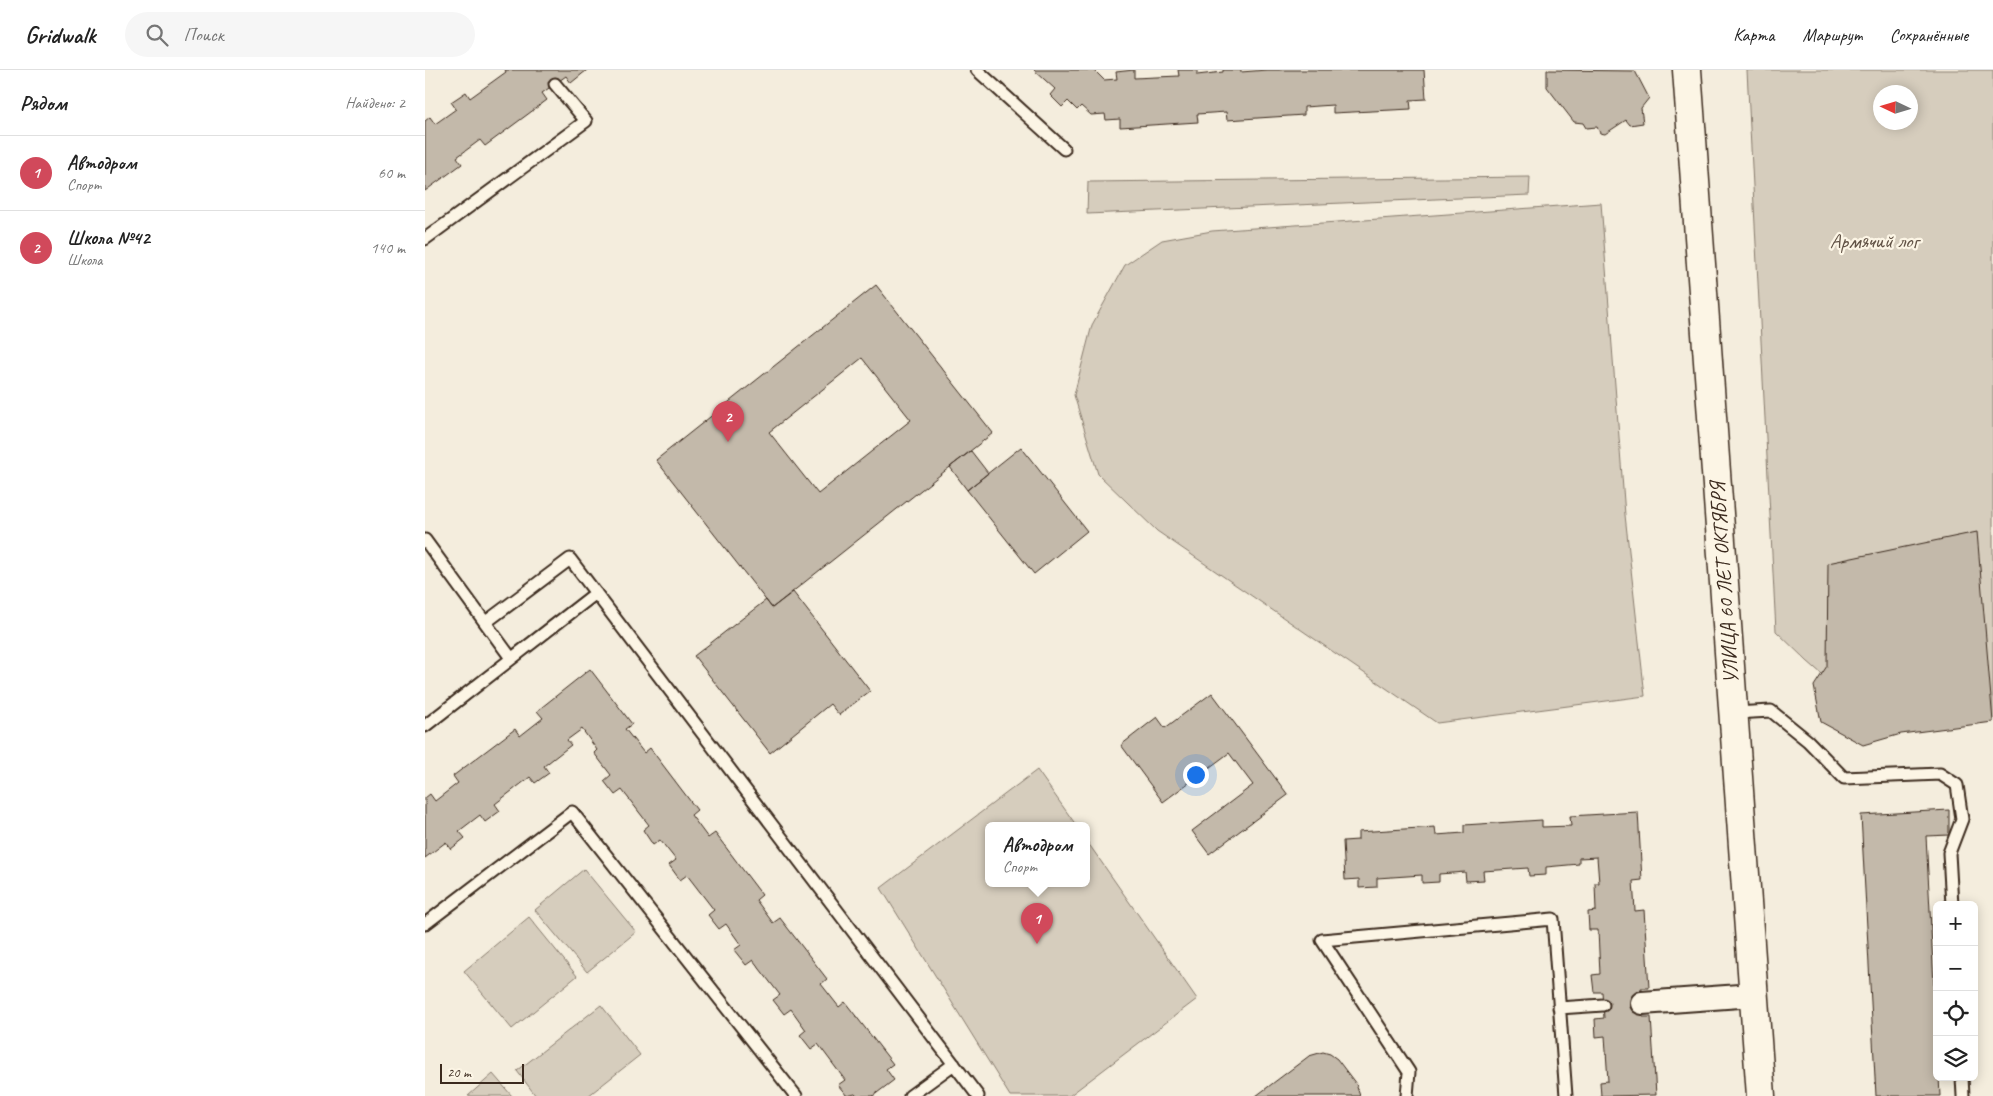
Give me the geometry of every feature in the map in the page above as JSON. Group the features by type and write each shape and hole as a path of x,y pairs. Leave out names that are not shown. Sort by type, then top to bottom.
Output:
{"street":[{"name":"УЛИЦА 60 ЛЕТ ОКТЯБРЯ","path":"1687,70 1761,1096"},
{"path":"1642,1003 1754,995"}],"lane":[{"path":"977,70 1064,149"},
{"path":"425,239 586,121 555,84"},
{"path":"425,540 511,658"},
{"path":"486,622 570,559 979,1096"},
{"path":"425,726 596,594"},
{"path":"1734,713 1771,711 1808,741 1844,778 1940,774 1957,785 1962,819 1949,853 1952,901"},
{"path":"425,924 571,812 796,1096"},
{"path":"1407,1096 1409,1072 1322,940 1553,919 1566,1096"},
{"path":"1559,1008 1603,1005"},
{"path":"910,1096 954,1064"},
{"path":"1961,1081 1963,1096"}],"green space":[{"name":"Армячий лог","path":"1747,70 1993,70 1993,722 1969,715 1846,695 1776,631"},
{"path":"1530,177 1529,195 1087,214 1088,182"},
{"path":"1601,203 1625,515 1645,696 1437,723 1157,531 1098,474 1074,395 1092,325 1125,265 1162,240 1212,231"},
{"path":"1037,770 1074,822 985,822 985,887 1090,887 1090,846 1197,999 1069,1096 1010,1096 881,888"},
{"path":"584,869 636,932 587,972 535,910"},
{"path":"529,917 577,976 512,1029 464,971"},
{"path":"601,1005 640,1055 588,1096 536,1096 517,1071"},
{"path":"493,1074 512,1096 468,1096"}],"building":[{"path":"505,70 587,70 571,83 566,76 542,93 547,100 485,146 480,140 457,157 462,164 425,191 425,121 430,117 435,124 456,109 451,102 466,92 470,98 506,72"},
{"path":"1034,70 1094,70 1104,80 1117,79 1116,72 1134,70 1134,78 1179,76 1178,70 1197,70 1197,75 1223,72 1223,70 1241,70 1241,72 1267,70 1424,70 1426,99 1410,100 1411,109 1333,113 1333,105 1304,107 1304,115 1227,120 1226,112 1197,114 1198,122 1120,127 1120,119 1106,120 1105,114 1091,115 1081,106 1077,110 1068,101 1062,107 1050,95 1055,89"},
{"path":"1547,70 1635,71 1649,98 1641,108 1643,123 1630,125 1626,120 1605,134 1600,133 1597,127 1586,128 1583,123 1574,122 1547,87"},
{"path":"876,285 993,433 772,608 656,460","holes":["862,358 911,420 818,494 769,432"]},
{"path":"1021,447 1087,531 1034,574 967,490"},
{"path":"971,451 988,473 967,490 950,467"},
{"path":"1977,532 1993,722 1901,734 1863,745 1821,722 1814,686 1827,666 1828,563"},
{"path":"793,592 870,691 839,715 830,704 770,753 694,656 766,600 772,608"},
{"path":"590,669 632,724 625,729 644,753 650,748 697,810 691,815 708,838 715,833 762,895 756,900 773,923 780,918 827,979 821,984 839,1007 845,1002 893,1064 886,1069 894,1080 873,1096 857,1096 855,1094 847,1096 838,1085 845,1080 818,1044 811,1049 800,1035 806,1030 791,1009 784,1014 773,1000 780,995 753,960 746,965 734,950 741,945 726,924 719,929 708,915 714,910 687,875 680,880 669,865 676,860 660,840 653,845 643,830 649,825 622,790 615,795 604,781 611,775 594,753 597,750 582,729 567,740 571,745 544,766 549,773 535,783 530,777 495,804 500,811 485,822 480,815 459,831 465,838 451,849 446,842 425,858 425,798 430,794 435,801 458,783 453,776 515,729 520,736 543,718 537,711"},
{"path":"1212,693 1288,795 1209,854 1192,831 1253,785 1229,753 1163,802 1121,745 1157,717 1165,728"},
{"path":"1949,810 1949,835 1926,836 1933,966 1933,1081 1939,1081 1940,1096 1876,1096 1861,815"},
{"path":"1638,812 1642,880 1633,881 1635,911 1644,910 1649,988 1641,988 1643,1017 1651,1017 1656,1095 1601,1096 1600,1082 1608,1081 1605,1036 1596,1037 1595,1019 1604,1018 1602,992 1594,992 1592,975 1600,974 1598,930 1589,930 1588,912 1596,911 1595,883 1599,883 1597,857 1579,858 1579,864 1546,867 1546,875 1529,876 1528,868 1483,871 1484,880 1466,881 1465,872 1439,874 1439,882 1422,883 1422,875 1377,878 1377,887 1359,888 1359,879 1345,880 1343,841 1358,840 1358,832 1435,827 1436,835 1464,833 1464,825 1542,820 1542,827 1571,826 1570,816"},
{"path":"1323,1052 1337,1059 1356,1084 1360,1096 1256,1096 1309,1056"}],"place":[{"name":"Школа №42","path":"728,442"},
{"name":"Автодром","path":"1037,944"}]}
